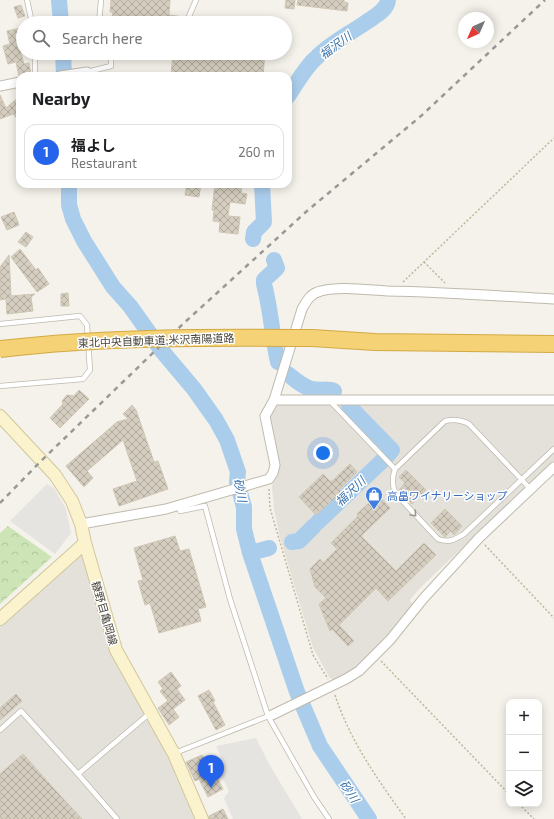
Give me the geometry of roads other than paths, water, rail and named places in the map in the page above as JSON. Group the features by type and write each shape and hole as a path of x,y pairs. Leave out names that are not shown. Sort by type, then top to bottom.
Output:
{"highway":[{"name":"東北中央自動車道;米沢南陽道路","path":"312,338 374,335 554,338"},
{"name":"東北中央自動車道;米沢南陽道路","path":"0,349 69,342 194,337 312,338 375,342 554,344"}],"main road":[{"name":"糠野目亀岡線","path":"0,416 63,485 72,501 81,524 85,543 116,650 174,754 202,819"},
{"path":"0,619 85,543"}],"street":[{"path":"0,86 16,83"},
{"path":"81,524 166,508 265,480 273,473 275,465 265,416 274,400 302,309 307,299 312,294 330,289 446,292 554,299"},
{"path":"274,400 554,400"},
{"path":"270,715 359,671 376,656 423,599 479,538 554,467"}],"lane":[{"path":"27,0 30,16"},
{"path":"100,16 101,0"},
{"path":"189,16 196,0"},
{"path":"35,60 36,72"},
{"path":"87,72 111,66 111,60"},
{"path":"0,324 80,316 87,324 90,370 83,379 0,386"},
{"path":"328,399 395,469"},
{"path":"531,490 522,480 469,424 461,420 446,421 395,469 392,477 395,493 438,539 445,542 455,540 464,534 522,480 554,449"},
{"path":"180,511 205,506 230,599 270,715 314,797 329,819"},
{"path":"0,730 21,711 117,819"},
{"path":"78,774 151,712"},
{"path":"174,754 270,715"}],"waterway":[{"name":"砂川","path":"59,0 60,16"},
{"name":"福沢川","path":"292,90 305,70 322,52 379,13 385,7 388,0"},
{"name":"砂川","path":"63,60 64,72"},
{"name":"砂川","path":"69,188 69,205 73,219 84,241 113,287 130,306 162,351 194,389 216,420 227,440 238,472 237,482 244,507 244,529 250,553 297,692 320,746 369,819"},
{"name":"福沢川","path":"253,239 254,232 264,222 262,188"},
{"name":"福沢川","path":"274,260 277,268 264,280 264,284 278,362"},
{"name":"福沢川","path":"288,374 305,387 315,390 334,391"},
{"name":"福沢川","path":"349,406 392,450 388,455"},
{"name":"福沢川","path":"318,522 382,461"},
{"name":"福沢川","path":"292,542 299,541 314,526"},
{"name":"福沢川","path":"250,553 269,548"}],"railway":[{"path":"0,503 41,461 184,323 307,211 421,116 545,0"}],"place":[{"name":"高畠ワイナリーショップ","path":"374,510"},
{"name":"福よし","path":"211,788"}]}
